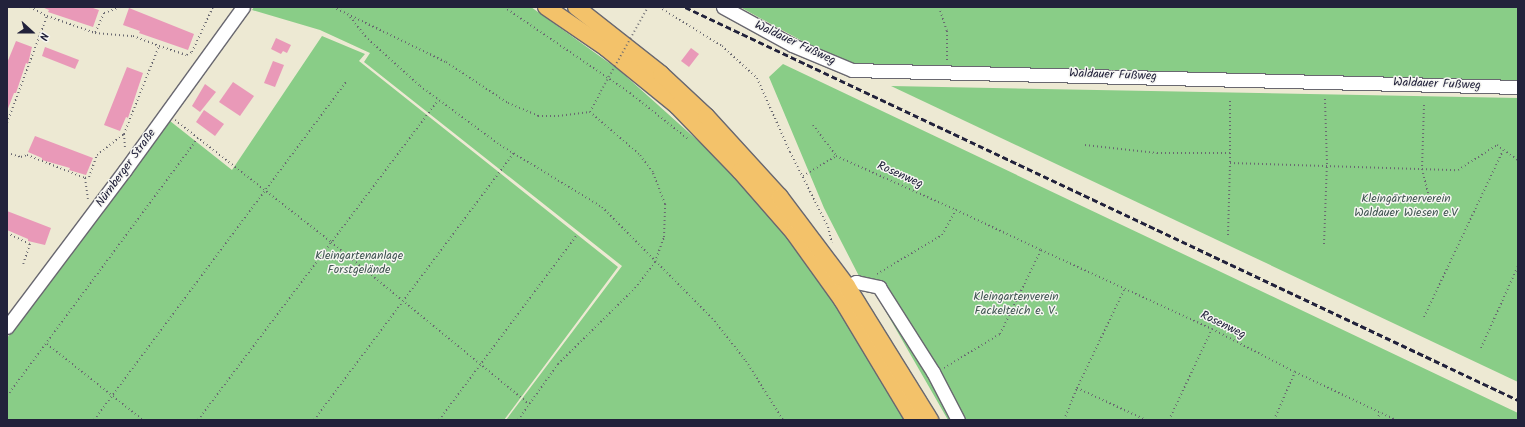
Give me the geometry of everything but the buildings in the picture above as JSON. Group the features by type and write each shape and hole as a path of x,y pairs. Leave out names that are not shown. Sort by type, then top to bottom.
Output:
{"main road":[{"path":"546,7 606,48 677,106 740,171 794,233 842,300 914,420"},
{"path":"576,7 661,74 706,116 780,197 847,286 930,420"}],"street":[{"name":"Nürnberger Straße","path":"7,327 93,213 243,7"},
{"name":"Waldauer Fußweg","path":"723,7 792,45 852,70 946,70 1518,86"},
{"path":"847,286 856,282 879,287 933,372 958,420"}],"path":[{"path":"30,7 47,16 95,33 133,36 187,55 192,52 213,7"},
{"path":"95,33 104,13 120,7"},
{"path":"332,7 446,62 508,103 538,116 558,116 590,112 639,154 653,172 665,204 664,237 655,262 635,288 558,364 518,420"},
{"path":"504,7 630,93 693,143"},
{"path":"590,112 648,7"},
{"path":"659,7 694,27 748,68 756,78 828,227 833,248"},
{"path":"939,7 947,31 946,70"},
{"path":"7,124 47,16"},
{"path":"350,17 368,40 438,100 514,153 602,207 655,262 680,284 716,324 746,361 783,420"},
{"path":"85,178 89,177 97,155 124,134 160,46"},
{"path":"94,420 347,80"},
{"path":"1324,244 1327,164 1325,99"},
{"path":"198,420 438,100"},
{"path":"1228,235 1230,101"},
{"path":"1424,105 1422,169 1430,200"},
{"path":"166,114 331,242 402,302 528,404"},
{"name":"Rosenweg","path":"813,125 836,156 956,210 1124,290 1212,329 1295,372 1396,420"},
{"path":"7,396 198,138"},
{"path":"1230,163 1327,164 1458,170 1496,145 1518,160"},
{"path":"1085,146 1157,153 1230,153"},
{"path":"1424,317 1503,151"},
{"path":"7,153 21,157 28,156 85,178"},
{"path":"314,420 514,153"},
{"path":"803,176 836,156"},
{"path":"85,178 85,193 93,213"},
{"path":"873,285 874,275 942,235 956,210"},
{"path":"7,233 30,244 22,264"},
{"path":"439,420 577,235"},
{"path":"933,372 1000,334 1041,250"},
{"path":"1480,348 1518,266"},
{"path":"1064,420 1077,388 1124,290"},
{"path":"1169,420 1212,329"},
{"path":"46,343 143,420"},
{"path":"1274,420 1295,372"},
{"path":"1077,388 1146,420"},
{"path":"1377,420 1380,413"}],"green space":[{"path":"254,7 531,7 619,70 716,157 777,223 840,307 907,420 506,420 622,266 364,62 370,53 320,30 252,10"},
{"path":"740,7 1518,7 1518,83 846,65"},
{"name":"Kleingartenanlage Forstgelände","path":"322,36 365,54 359,61 618,267 504,420 7,420 7,338 170,121 232,170"},
{"name":"Kleingartenverein Fackelteich e. V.","path":"783,64 1518,413 1518,420 948,420 866,277 861,280 824,208 769,77"},
{"name":"Kleingärtnerverein Waldauer Wiesen e.V","path":"891,86 1518,98 1518,382"}],"railway":[{"path":"685,7 1518,400"}]}
